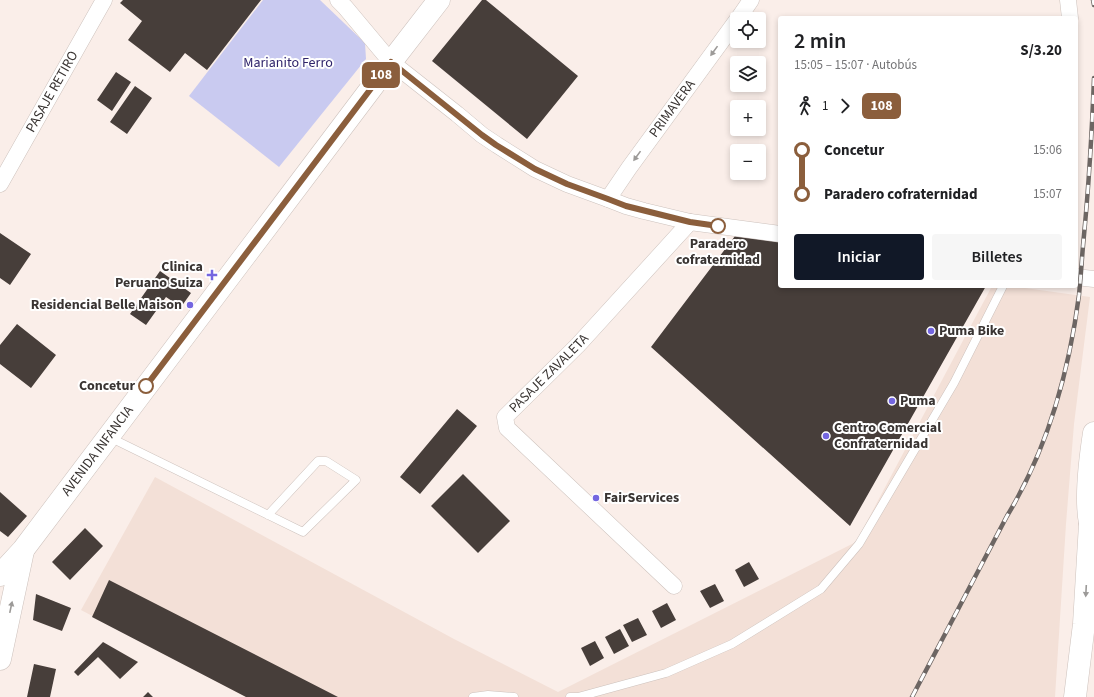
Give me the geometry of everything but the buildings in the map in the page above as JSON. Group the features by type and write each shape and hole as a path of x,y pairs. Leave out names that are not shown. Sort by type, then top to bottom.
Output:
{"main road":[{"name":"AVENIDA INFANCIA","path":"0,575 23,550 439,0"},
{"path":"1075,697 1084,624 1092,529 1092,443"},
{"path":"0,659 23,550"}],"street":[{"name":"PASAJE RETIRO","path":"0,184 104,0"},
{"path":"338,0 391,62 482,135 535,169 567,184 626,206 690,222 778,234"},
{"name":"PRIMAVERA","path":"743,12 752,0"},
{"path":"1068,0 1070,16"},
{"name":"PRIMAVERA","path":"608,199 730,29"},
{"name":"PASAJE ZAVALETA","path":"674,586 507,428 505,417 578,345 690,222"},
{"path":"1078,277 1094,279"}],"lane":[{"path":"570,697 578,697 666,673 732,644 821,589 859,544 954,383 1002,288"},
{"path":"109,436 268,515 303,532 356,480 326,460 318,461 268,515"},
{"path":"473,697 488,695 514,697"}],"shaded area":[{"path":"991,288 1025,288 1090,297 1074,424 1055,697 246,697 81,610 155,477 454,639 558,692 856,542"}],"green space":[{"name":"Marianito Ferro","path":"263,0 320,0 365,43 366,59 279,167 189,96"}],"railway":[{"path":"1093,0 1094,5"},
{"path":"912,697 1021,491 1034,464 1054,410 1069,353 1079,295 1089,176 1094,78"}],"bus line":[{"name":"108","path":"146,386 391,62 482,135 535,169 567,184 626,206 690,222 718,226"}],"place":[{"name":"Paradero cofraternidad","path":"718,226"},
{"name":"Clinica Peruano Suiza","path":"212,275"},
{"name":"Residencial Belle Maison","path":"190,305"},
{"name":"Puma Bike","path":"931,331"},
{"name":"Concetur","path":"146,386"},
{"name":"Puma","path":"892,401"},
{"name":"Centro Comercial Confraternidad","path":"826,436"},
{"name":"FairServices","path":"596,498"}]}
